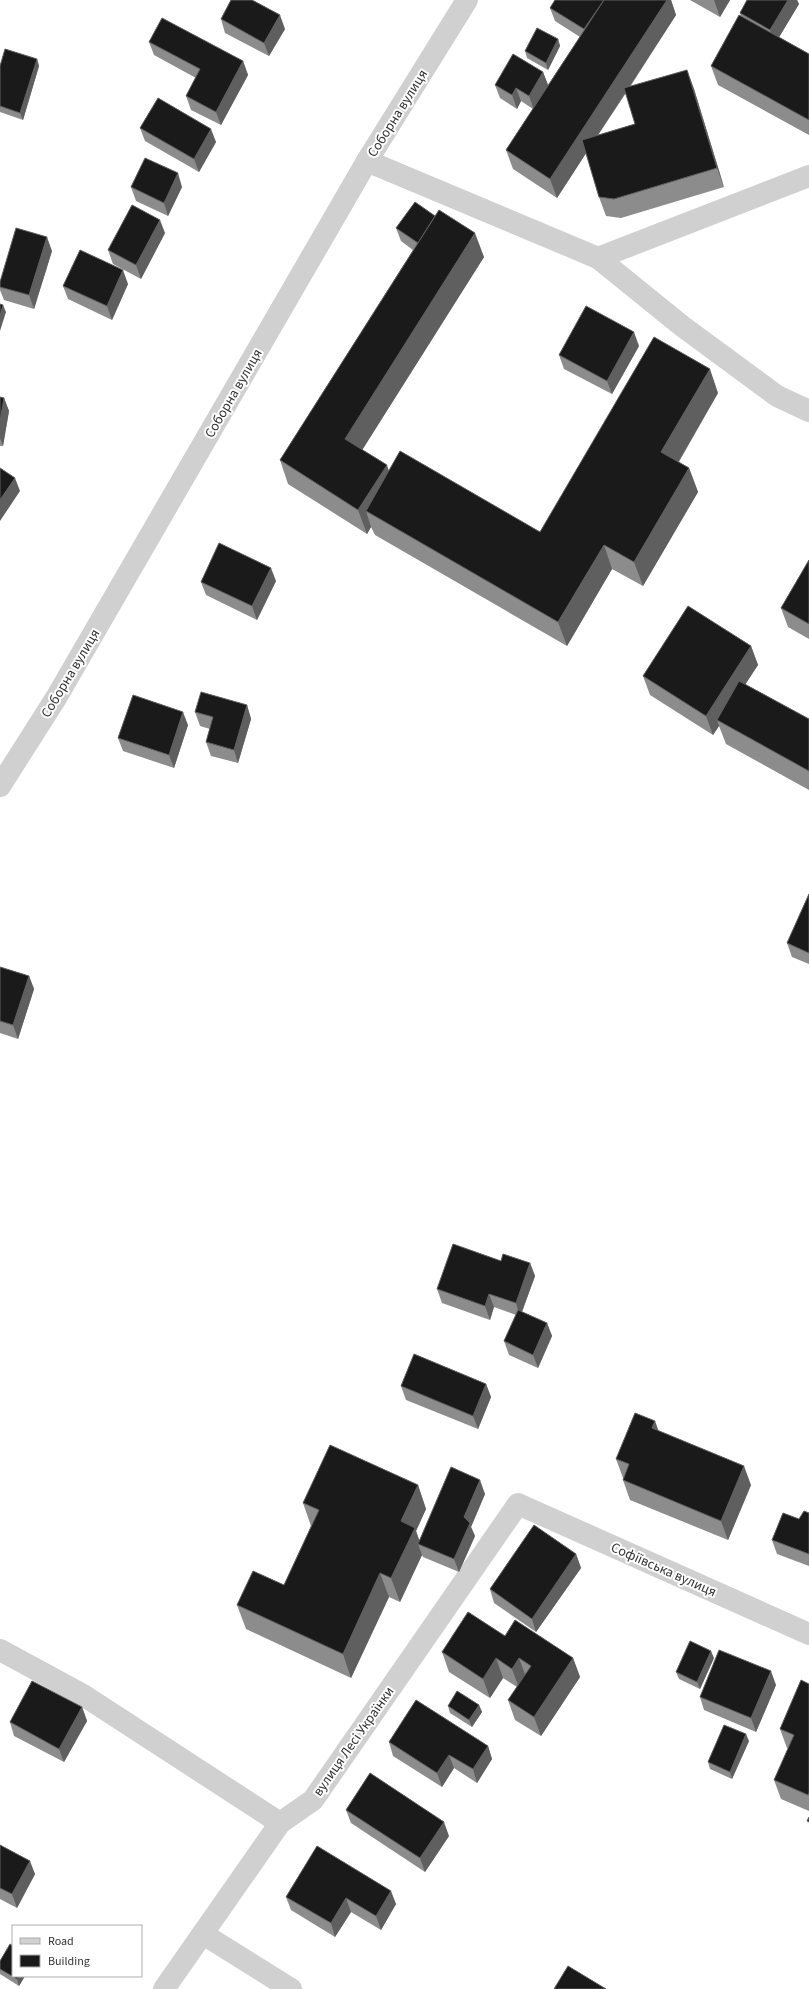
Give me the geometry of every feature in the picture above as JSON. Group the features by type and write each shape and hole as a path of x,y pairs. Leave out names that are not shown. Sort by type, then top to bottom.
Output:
{"street":[{"name":"Соборна вулиця","path":"0,786 56,698 367,161 467,0"},
{"path":"367,161 598,258 682,326 777,396 809,410"},
{"path":"598,258 809,176"},
{"name":"Софіївська вулиця","path":"518,1504 809,1634"},
{"name":"вулиця Лесі Українки","path":"164,1989 280,1823 313,1800 518,1504"},
{"path":"0,1650 84,1695 280,1823"},
{"path":"203,1934 291,1989"}],"building":[{"path":"231,0 252,0 280,15 264,43 221,19"},
{"path":"555,0 604,0 584,29 550,8"},
{"path":"604,0 667,0 550,179 506,150"},
{"path":"747,0 788,0 770,30 740,13"},
{"path":"739,15 809,54 809,120 711,66"},
{"path":"162,18 243,61 216,112 186,96 200,69 149,42"},
{"path":"537,28 558,39 546,63 525,51"},
{"path":"5,49 37,59 20,113 0,106 0,66"},
{"path":"513,54 543,72 529,96 516,88 512,95 495,85"},
{"path":"687,70 717,168 614,199 599,197 582,140 635,124 624,88"},
{"path":"158,98 211,129 194,159 140,128"},
{"path":"145,158 178,173 164,203 131,187"},
{"path":"415,202 435,216 418,243 396,228"},
{"path":"132,205 160,220 136,265 108,250"},
{"path":"439,210 475,233 345,439 387,465 358,510 280,460"},
{"path":"16,228 47,237 29,295 0,287 0,282"},
{"path":"80,250 123,270 107,306 63,286"},
{"path":"0,304 3,305 0,316"},
{"path":"586,306 634,332 607,381 559,355"},
{"path":"654,337 710,369 661,452 689,468 634,562 604,545 558,622 366,511 400,451 540,532"},
{"path":"0,397 4,398 0,421"},
{"path":"0,468 15,478 0,500"},
{"path":"219,543 271,568 252,606 201,582"},
{"path":"809,560 809,624 781,608"},
{"path":"688,606 751,646 706,716 643,676"},
{"path":"739,681 809,719 809,771 717,720"},
{"path":"201,692 247,705 234,750 206,742 213,717 195,712"},
{"path":"133,695 183,712 169,755 118,738"},
{"path":"809,894 809,953 787,943"},
{"path":"0,967 29,976 13,1025 0,1021"},
{"path":"453,1244 501,1261 503,1254 530,1263 516,1303 489,1294 485,1306 437,1289"},
{"path":"518,1310 547,1323 533,1355 504,1341"},
{"path":"414,1354 486,1384 473,1416 401,1386"},
{"path":"635,1413 655,1421 652,1428 744,1466 721,1521 623,1480 629,1464 616,1459"},
{"path":"330,1445 418,1485 401,1521 415,1528 391,1578 380,1573 343,1654 237,1605 253,1571 284,1585 319,1510 303,1503"},
{"path":"451,1467 480,1480 464,1517 470,1523 454,1559 418,1544"},
{"path":"804,1511 809,1513 809,1554 772,1540 783,1513 799,1519"},
{"path":"534,1525 576,1554 532,1619 490,1589"},
{"path":"468,1612 505,1636 515,1620 573,1658 534,1717 508,1700 531,1666 519,1658 512,1669 496,1658 483,1679 442,1652"},
{"path":"690,1641 711,1651 697,1682 676,1672"},
{"path":"719,1650 771,1671 751,1718 700,1697"},
{"path":"801,1680 809,1684 808,1795 774,1780 794,1735 780,1729"},
{"path":"32,1681 82,1707 59,1749 10,1722"},
{"path":"457,1691 479,1705 469,1720 448,1706"},
{"path":"416,1700 488,1746 473,1769 449,1755 437,1773 389,1742"},
{"path":"724,1725 746,1734 730,1772 708,1762"},
{"path":"370,1773 444,1822 420,1858 346,1810"},
{"path":"0,1845 30,1861 12,1894 0,1888"},
{"path":"317,1846 391,1891 376,1916 346,1898 331,1923 286,1897"},
{"path":"10,1944 12,1945 12,1976 0,1969 0,1961"},
{"path":"568,1966 606,1989 554,1989"}]}
